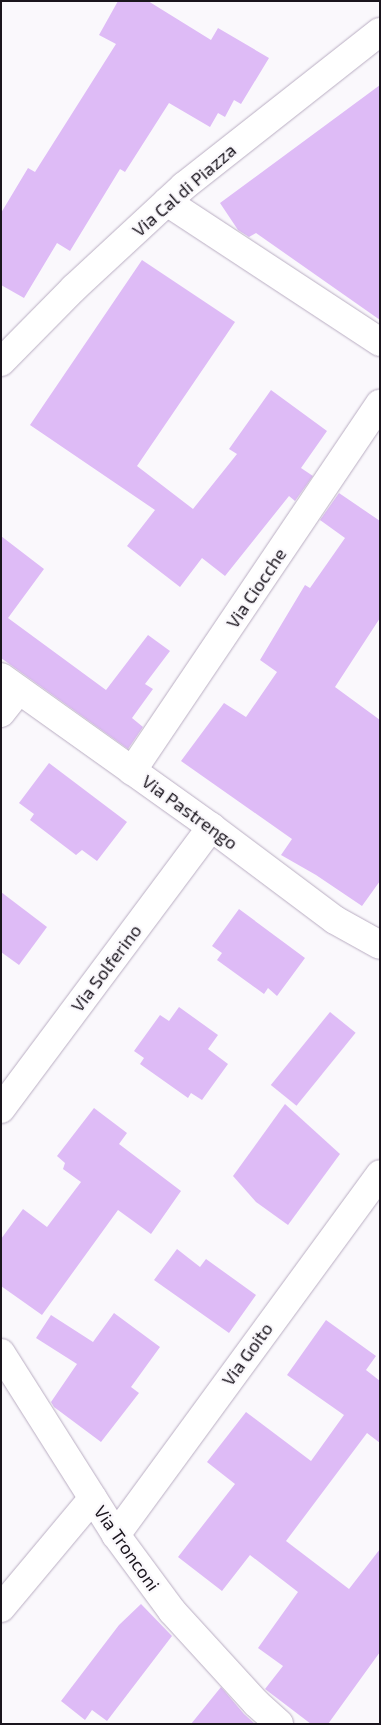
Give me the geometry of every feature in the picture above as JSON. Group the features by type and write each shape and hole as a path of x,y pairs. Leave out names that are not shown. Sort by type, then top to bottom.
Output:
{"street":[{"name":"Via Cal di Piazza","path":"1,362 74,288 191,180 380,32"},
{"path":"167,202 380,342"},
{"name":"Via Ciocche","path":"132,772 380,404"},
{"path":"1,714 10,684"},
{"name":"Via Pastrengo","path":"10,684 211,827 335,920 380,945"},
{"name":"Via Solferino","path":"1,1109 211,827"},
{"name":"Via Goito","path":"116,1535 380,1174"},
{"name":"Via Tronconi","path":"1,1352 116,1535 172,1611 256,1703 278,1724"},
{"path":"1,1608 93,1498"}],"building":[{"path":"118,1 148,1 211,40 218,28 269,58 241,104 234,100 225,117 218,113 210,127 169,103 125,172 120,169 70,251 57,243 24,298 1,285 1,213 28,168 35,172 116,44 99,35"},
{"path":"380,85 380,320 256,233 249,237 238,230 220,203"},
{"path":"142,260 235,322 137,466 193,509 237,454 229,449 271,390 327,431 301,468 313,476 295,501 289,496 225,576 202,558 180,587 127,546 155,510 30,425"},
{"path":"339,493 380,521 380,618 335,687 380,720 380,881 362,906 316,875 281,855 292,839 181,761 224,703 246,717 277,672 260,660 305,585 310,588 345,538 320,520"},
{"path":"1,536 44,569 8,618 106,690 148,635 170,651 145,684 153,689 132,718 143,727 128,749 1,658"},
{"path":"49,763 127,822 97,861 82,850 76,855 30,820 34,814 19,803"},
{"path":"1,892 47,927 19,965 1,952"},
{"path":"239,909 305,958 277,996 268,988 264,994 217,960 222,953 212,946"},
{"path":"179,1007 218,1035 208,1049 228,1064 202,1100 191,1093 188,1098 140,1064 144,1058 134,1051 160,1015 169,1021"},
{"path":"330,1012 356,1033 296,1106 271,1085"},
{"path":"285,1104 340,1154 288,1225 256,1202 233,1176"},
{"path":"94,1108 127,1133 119,1144 181,1191 151,1234 118,1210 42,1315 1,1286 1,1239 23,1209 47,1227 81,1182 63,1169 65,1163 57,1156"},
{"path":"177,1249 200,1267 206,1259 256,1295 229,1333 154,1280"},
{"path":"114,1313 160,1347 131,1387 139,1393 101,1442 54,1407 51,1402 77,1364 36,1338 51,1315 93,1342"},
{"path":"326,1320 376,1356 366,1370 380,1381 380,1443 367,1433 286,1541 349,1589 380,1549 380,1652 328,1724 311,1724 265,1689 283,1666 258,1648 298,1592 250,1555 222,1591 178,1557 235,1484 207,1462 246,1412 311,1461 344,1415 287,1375"},
{"path":"141,1604 172,1636 107,1721 92,1710 85,1720 61,1701 119,1625"},
{"path":"221,1687 244,1714 255,1724 191,1724"}]}
